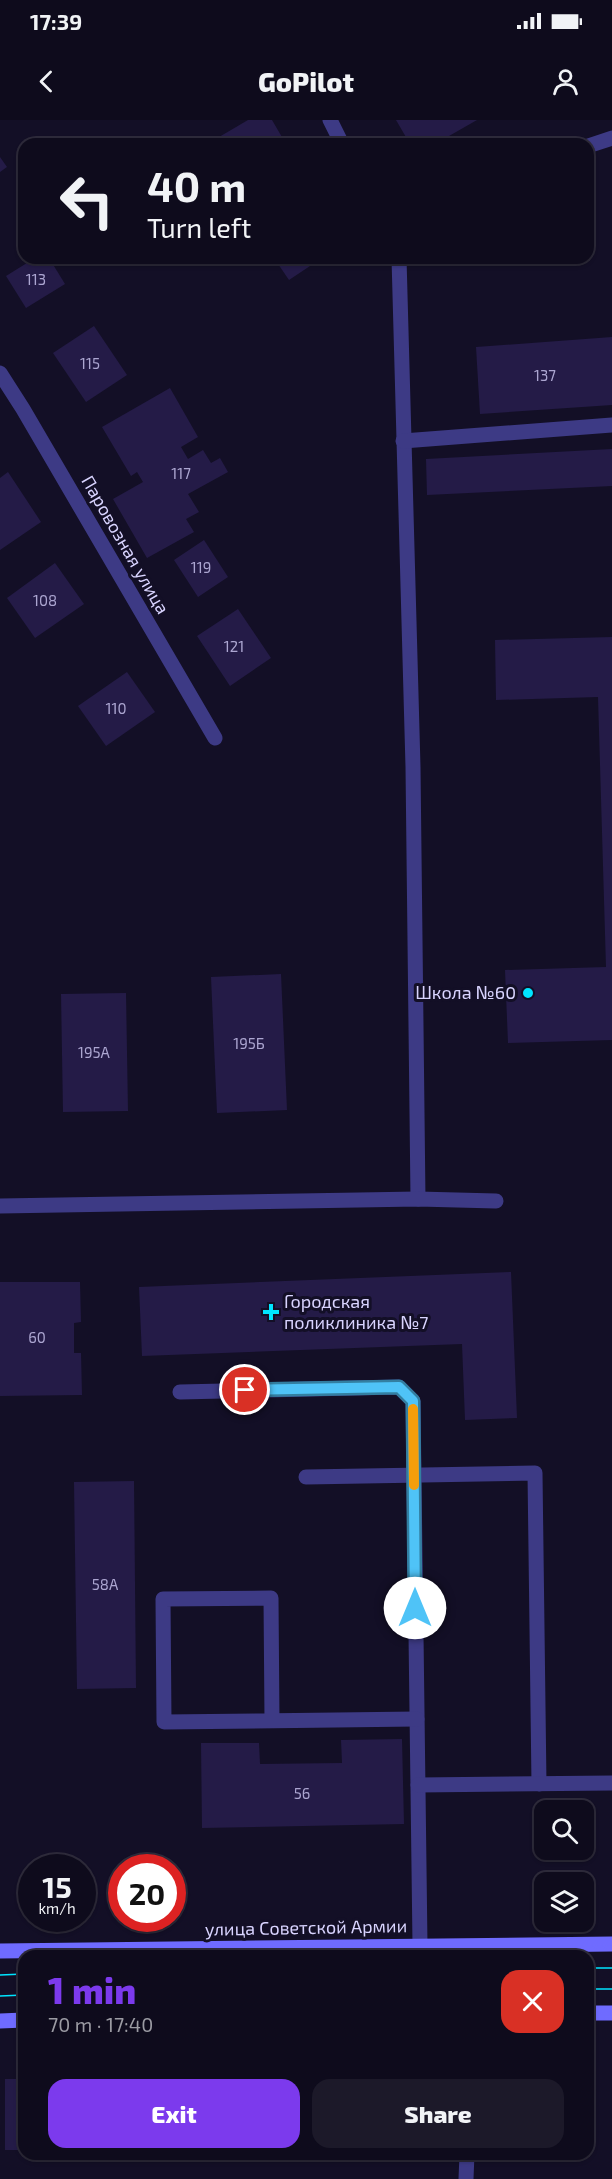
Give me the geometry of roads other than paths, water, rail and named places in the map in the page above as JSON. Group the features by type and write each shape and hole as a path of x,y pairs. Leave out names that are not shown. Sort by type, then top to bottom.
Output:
{"main road":[{"name":"улица Советской Армии","path":"447,1950 612,1944"},
{"name":"улица Советской Армии","path":"0,1951 18,1951"},
{"path":"594,2013 612,2013"},
{"path":"0,2021 18,2020"}],"street":[{"path":"330,120 339,138"},
{"path":"594,144 612,138"},
{"path":"399,264 413,767 418,1199"},
{"name":"Паровозная улица","path":"0,373 23,408 215,738"},
{"path":"404,441 612,425"},
{"path":"0,1206 418,1199 496,1201"},
{"path":"180,1392 399,1387 413,1401 420,1950"},
{"path":"306,1477 535,1473 539,1784"},
{"path":"272,1721 271,1598 163,1599 164,1722 272,1721 417,1719"},
{"path":"418,1785 612,1783"},
{"path":"466,2179 467,2160"}],"tram line":[{"path":"594,1968 612,1968"},
{"path":"0,1975 18,1974"},
{"path":"594,1989 612,1989"},
{"path":"0,1996 18,1995"}],"place":[{"name":"Школа №60","path":"528,993"},
{"name":"Городская поликлиника №7","path":"271,1312"}]}
